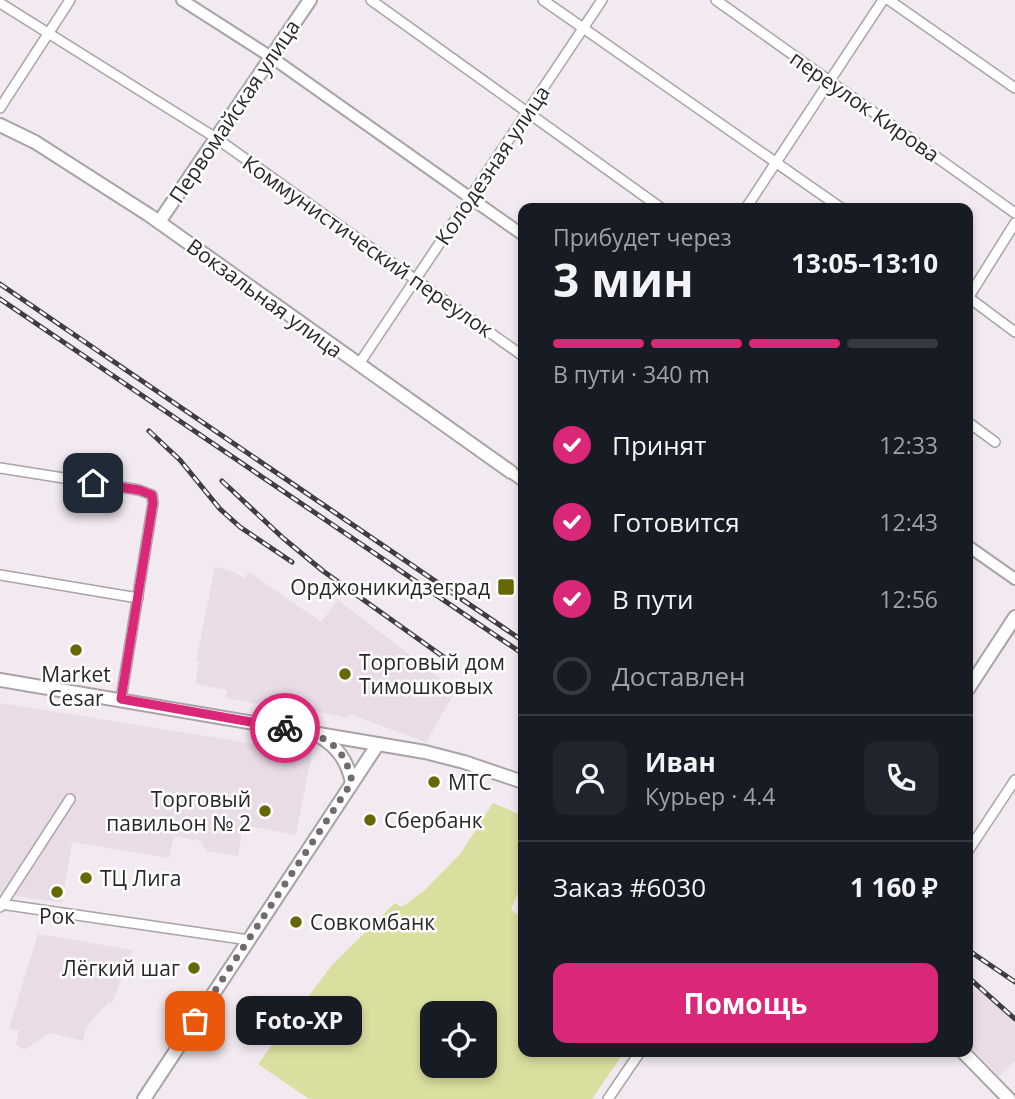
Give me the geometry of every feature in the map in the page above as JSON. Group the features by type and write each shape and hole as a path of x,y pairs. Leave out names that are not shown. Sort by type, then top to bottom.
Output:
{"main road":[{"name":"Первомайская улица","path":"159,222 310,0"},
{"name":"Вокзальная улица","path":"0,125 35,142 159,222 511,472"},
{"path":"973,682 1015,618"},
{"path":"0,680 378,744 464,762 518,780"},
{"path":"316,734 329,741 342,756 352,782"},
{"path":"144,1099 378,744"},
{"path":"968,1057 1009,1099"}],"street":[{"path":"0,108 70,0"},
{"path":"182,0 271,57 518,231"},
{"path":"371,0 653,203"},
{"path":"543,0 834,203"},
{"name":"Колодезная улица","path":"359,365 602,0"},
{"name":"переулок Кирова","path":"716,0 1015,213"},
{"path":"749,203 883,0"},
{"path":"889,0 1015,88"},
{"name":"Коммунистический переулок","path":"0,2 216,138 518,352"},
{"path":"973,290 1015,223"},
{"path":"973,302 1015,332"},
{"path":"973,426 995,442"},
{"path":"0,468 139,490 152,495 153,503 121,699"},
{"name":"Вокзальная улица","path":"511,472 518,477"},
{"path":"973,550 1015,579"},
{"path":"0,575 138,598"},
{"path":"973,843 1015,780"},
{"path":"70,799 1,905 249,940"},
{"path":"608,1099 637,1057"}],"shaded area":[{"path":"215,567 232,571 244,578 249,572 321,622 338,600 456,690 426,742 349,714 347,718 274,702 272,707 226,698 227,690 195,684 199,662 196,661"},
{"path":"0,703 312,753 296,835 243,825 238,856 206,851 201,841 174,836 169,858 72,842 62,903 0,893"},
{"path":"38,934 133,950 112,1003 108,1003 86,1028 83,1041 50,1033 24,1050 16,1044 19,1031 9,1028"},
{"path":"973,987 1015,1023 1015,1061 999,1076 973,1049"}],"green space":[{"path":"493,803 518,814 518,892 511,910 518,915 518,1057 621,1057 592,1099 309,1099 258,1064 332,965 395,903 402,907 424,891 461,853"}],"railway":[{"path":"0,284 518,638"},
{"path":"0,299 518,651"},
{"path":"149,431 180,460 220,509 240,527 292,562"},
{"path":"222,481 323,571 452,663"},
{"path":"973,953 1015,982"},
{"path":"973,981 1015,1019"}],"way so far":[{"path":"195,1021 352,782 346,762 329,741 316,734 285,728"}],"place":[{"name":"Орджоникидзеград","path":"506,587"},
{"name":"Market Cesar","path":"76,650"},
{"name":"Торговый дом Тимошковых","path":"345,674"},
{"name":"МТС","path":"434,782"},
{"name":"Торговый павильон № 2","path":"265,811"},
{"name":"Сбербанк","path":"370,820"},
{"name":"ТЦ Лига","path":"86,878"},
{"name":"Рок","path":"57,892"},
{"name":"Совкомбанк","path":"296,922"},
{"name":"Лёгкий шаг","path":"194,968"},
{"name":"Foto-XP","path":"195,1021"}],"route":[{"path":"93,483 139,490 152,495 153,503 121,699 285,728"}]}
